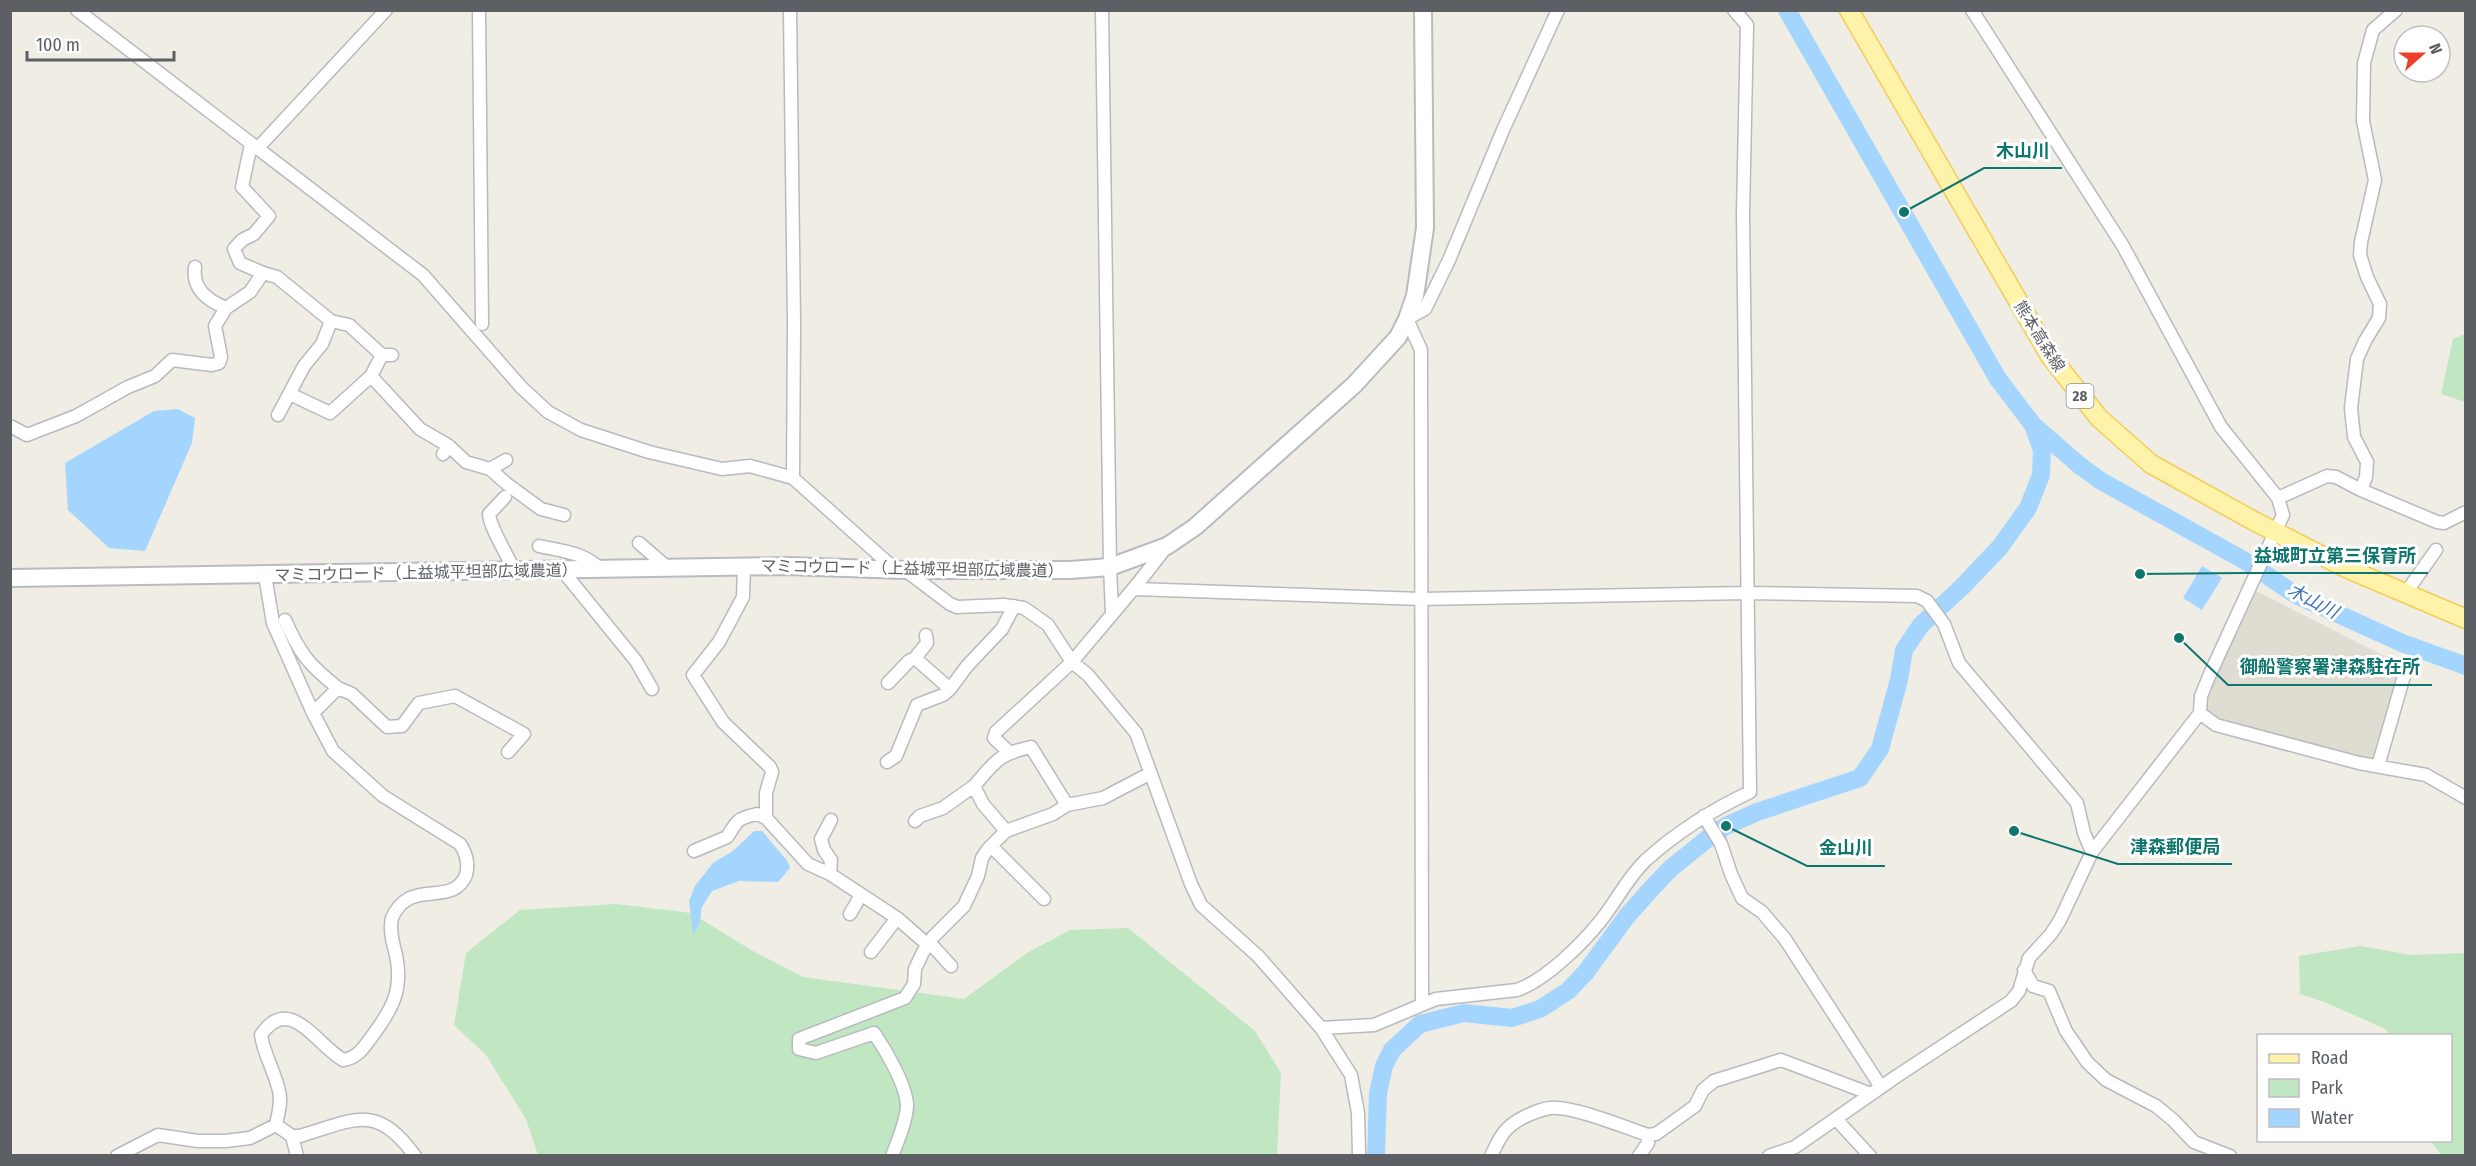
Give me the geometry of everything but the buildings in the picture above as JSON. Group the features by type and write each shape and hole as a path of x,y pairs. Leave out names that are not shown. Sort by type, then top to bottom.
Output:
{"main road":[{"name":"熊本高森線","path":"1849,10 2050,356 2093,411 2123,441 2151,464 2272,535 2466,619"}],"street":[{"path":"290,394 330,413 371,376 387,355 349,326 331,321 277,277 240,263 234,249 242,240 254,234 273,214 242,187 254,146 386,10"},
{"path":"480,10 482,324"},
{"path":"790,10 795,323 793,478"},
{"path":"1102,10 1112,612"},
{"name":"マミコウロード（上益城平坦部広域農道）","path":"10,578 787,566 905,570 1070,570 1110,567 1167,546 1195,527 1354,385 1398,337 1407,319 1415,296 1425,228 1423,10"},
{"path":"1422,1005 1421,350 1407,319 1425,309 1449,260 1503,130 1558,10"},
{"path":"1321,1028 1374,1025 1436,999 1517,990 1527,986 1557,964 1585,937 1602,919 1624,885 1646,861 1706,819 1750,792 1743,213 1747,25 1734,10"},
{"path":"1769,1155 1795,1147 1876,1090 2011,1001 2019,991 2029,958 2060,920 2092,852 2200,713 2201,696 2283,515 2278,498 2221,428 2122,246 1972,10"},
{"path":"2361,490 2366,477 2367,462 2354,437 2351,408 2357,359 2379,318 2380,304 2367,277 2360,255 2375,180 2363,121 2364,63 2373,30 2396,10"},
{"path":"83,12 154,71 423,275 507,372 548,412 581,430 649,452 723,469 750,466 793,478 888,562 905,570 950,604 957,607 1014,606 1024,608 1048,625 1072,662 1088,675 1136,733 1149,774 1191,884 1202,905 1258,956 1321,1028 1351,1074 1358,1113 1359,1155"},
{"path":"195,267 194,278 198,289 208,299 226,308"},
{"path":"10,426 27,435 76,416 128,387 155,376 172,360 212,365 219,363 221,357 215,326 226,308 250,292 262,273"},
{"path":"278,415 304,366 322,344 331,321"},
{"path":"371,376 420,429 446,450 466,462 490,469 541,509 564,515"},
{"path":"490,469 506,460"},
{"path":"2278,498 2327,476 2336,477 2437,522 2444,523 2466,512"},
{"path":"505,496 489,514 490,522 506,549 514,570"},
{"path":"639,543 668,568"},
{"path":"539,546 581,555 593,561 600,569"},
{"path":"1010,752 994,738 996,732 1072,662 1112,612 1135,589 1167,546"},
{"path":"2404,594 2436,550"},
{"path":"744,567 743,597 719,642 693,675 723,722 771,767 772,772 766,793 766,818"},
{"path":"562,570 636,661 652,689"},
{"path":"265,575 273,623 313,713 333,751 383,796 460,844 465,853 467,872 462,882 454,890 411,898 400,905 392,919 392,936 399,968 395,997 390,1013 352,1059 343,1060 293,1019 282,1017 269,1024 261,1035 279,1092 280,1104 276,1125"},
{"path":"1135,589 1421,599 1748,593 1917,596 1928,601 1944,624 1959,663 2077,803 2087,843 2092,852"},
{"path":"887,762 896,756 917,705 943,695 950,689 967,666 1002,629 1014,606"},
{"path":"285,620 298,648 313,668 339,688 352,694 387,727 402,726 419,704 455,696 524,734 508,752"},
{"path":"888,683 909,661 915,658 927,643 926,635"},
{"path":"915,658 950,689"},
{"path":"2378,766 2406,669"},
{"path":"313,713 339,688"},
{"path":"2200,713 2216,726 2378,766 2426,775 2466,798"},
{"path":"915,821 920,816 943,808 974,786 998,759 1010,752 1031,747 1067,805"},
{"path":"892,1155 904,1125 907,1103 891,1057 874,1033 816,1053 799,1049 799,1039 905,998 914,984 915,969 928,944 964,906 978,876 982,858 1006,831 1053,814 1067,805 1103,798 1149,774"},
{"path":"974,786 983,804 1006,831"},
{"path":"694,851 727,837 732,825 747,816 757,814 766,818 808,864 830,874 897,918 951,966"},
{"path":"1706,819 1721,844 1742,898 1762,912 1785,939 1876,1090"},
{"path":"830,874 831,860 821,840 831,820"},
{"path":"992,846 1044,899"},
{"path":"850,914 861,895"},
{"path":"871,952 897,918"},
{"path":"2024,970 2033,986 2049,991 2066,1031 2087,1062 2106,1080 2156,1106 2194,1142 2230,1155"},
{"path":"1491,1155 1510,1125 1551,1108 1571,1110 1648,1136 1665,1129 1695,1106 1703,1090 1714,1081 1781,1060 1876,1090"},
{"path":"1836,1119 1870,1155"},
{"path":"276,1125 292,1136 300,1136 354,1120 371,1120 385,1124 403,1140 409,1154"},
{"path":"117,1155 158,1135 198,1141 225,1142 250,1138 276,1125"},
{"path":"292,1136 297,1155"},
{"path":"1639,1155 1648,1143 1648,1136"}],"shaded area":[{"path":"2254,590 2402,665 2377,764 2217,722 2207,713 2207,692"}],"green space":[{"path":"2465,334 2465,402 2441,394 2453,339"},
{"path":"616,904 691,913 753,951 803,977 964,999 1027,953 1070,930 1128,928 1255,1031 1281,1073 1277,1155 538,1155 526,1119 486,1055 454,1025 466,953 520,910"},
{"path":"2360,946 2411,955 2465,953 2465,1155 2441,1155 2432,1142 2452,1142 2452,1034 2388,1034 2386,1029 2300,994 2299,956"}],"water":[{"path":"178,409 195,418 192,443 145,551 109,548 68,510 65,463 154,411"},
{"path":"2202,566 2222,578 2202,610 2183,598"},
{"path":"754,831 762,831 788,862 790,868 778,882 739,881 712,891 702,907 699,925 693,934 689,901 695,886 713,863 733,851"}],"waterway":[{"name":"木山川","path":"1787,10 1998,379 2033,425 2101,481 2247,562 2296,595 2402,643 2466,666"},
{"path":"1376,1156 1378,1093 1384,1066 1392,1050 1420,1024 1464,1013 1512,1018 1540,1009 1568,991 1586,972 1627,916 1651,889 1670,869 1712,835 1757,812 1860,778 1880,749 1899,680 1904,650 1921,625 2000,547 2028,508 2041,475 2042,450 2033,425"}],"place":[{"name":"木山川","path":"1904,212"},
{"name":"益城町立第三保育所","path":"2140,574"},
{"name":"御船警察署津森駐在所","path":"2179,638"},
{"name":"金山川","path":"1726,826"},
{"name":"津森郵便局","path":"2014,831"}]}
